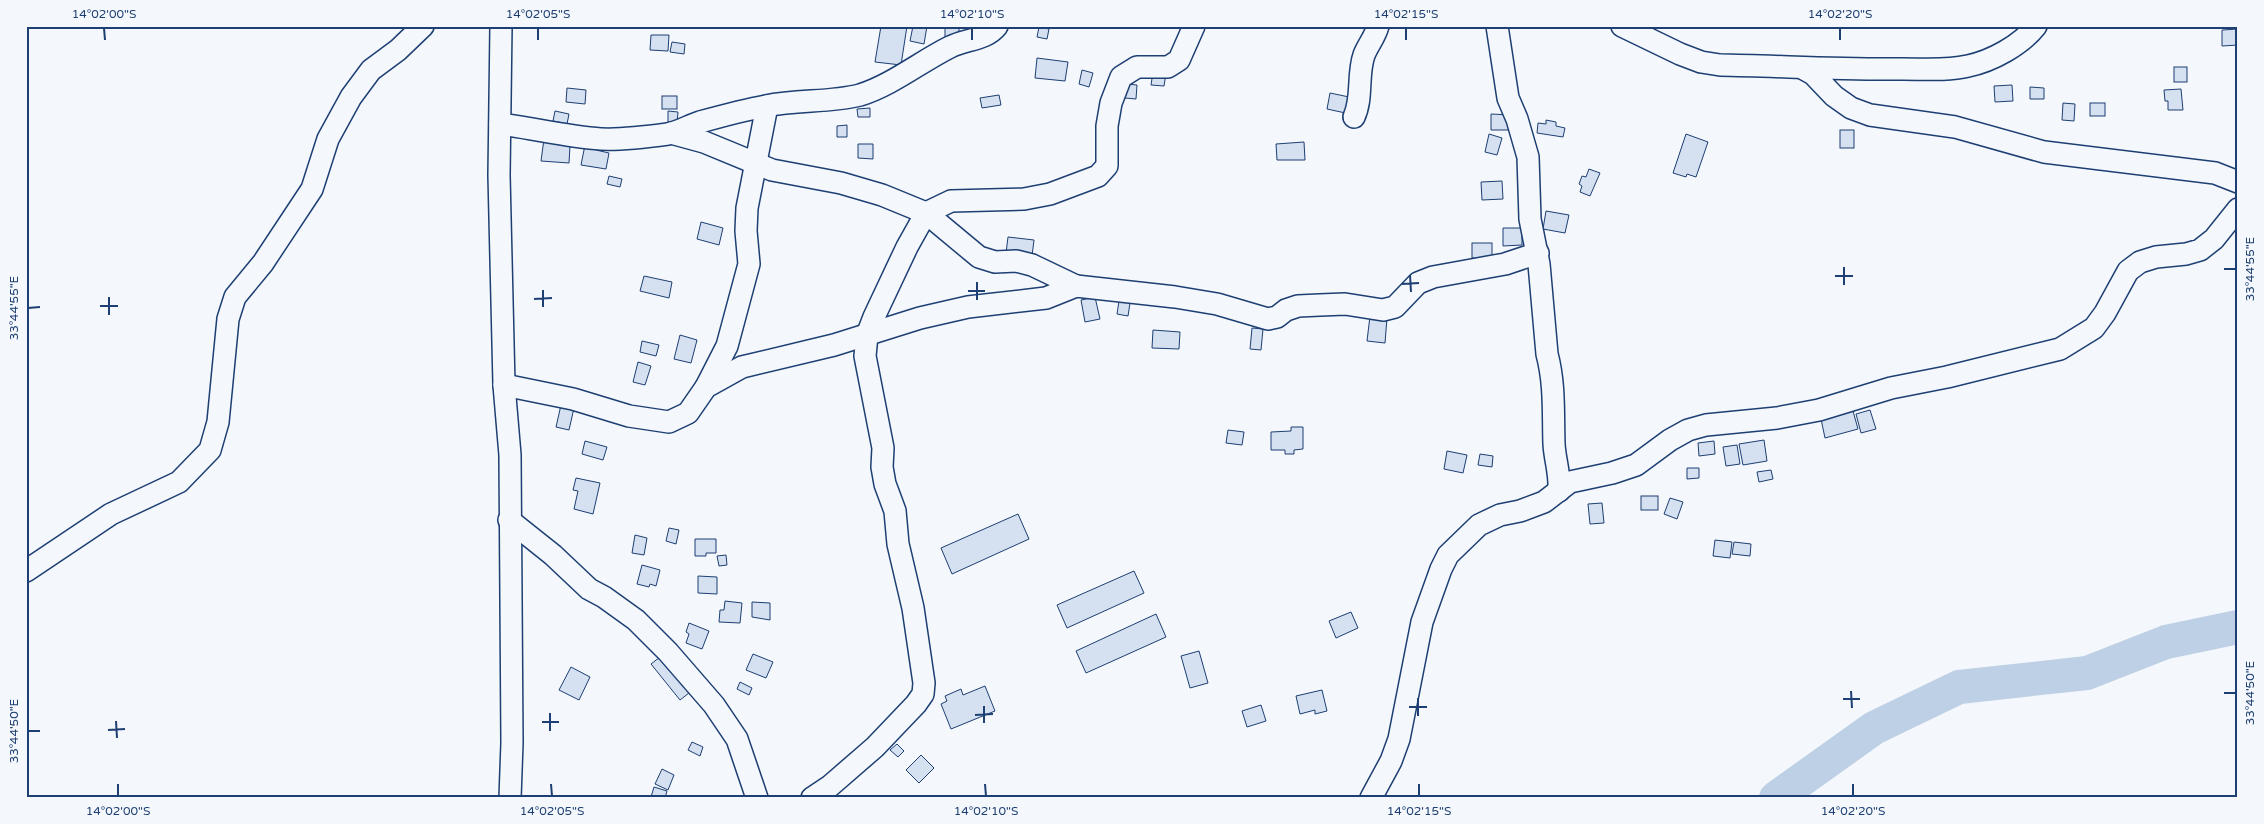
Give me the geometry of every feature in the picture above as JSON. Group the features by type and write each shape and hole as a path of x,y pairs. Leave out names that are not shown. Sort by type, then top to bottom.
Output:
{"street":[{"path":"26,570 112,514 179,482 210,450 218,422 228,319 236,297 263,263 312,189 328,139 351,97 371,70 398,50 423,26"},
{"path":"500,26 504,385 510,455 512,744 510,798"},
{"path":"500,124 599,139 624,139 671,134 698,123 767,106 793,102 829,101 860,94 880,87 951,46 993,32 997,26"},
{"path":"812,798 830,786 875,747 916,704 923,694 924,683 913,608 898,544 895,511 885,484 882,466 883,448 865,356 868,335 906,247 926,213 951,201 1024,199 1050,194 1098,176 1107,166 1106,126 1110,103 1121,78 1137,67 1168,67 1178,60 1194,26"},
{"path":"1354,117 1359,108 1360,74 1365,54 1373,41 1378,26"},
{"path":"1497,26 1508,98 1517,119 1528,157 1530,220 1538,254 1547,354 1552,370 1554,446 1560,473 1559,491"},
{"path":"1622,26 1701,62 1804,69 1951,68 1969,66 1991,58 2025,39 2036,26"},
{"path":"1804,69 1813,74 1834,96 1851,108 1870,115 1955,127 2044,152 2215,173 2238,182"},
{"path":"504,385 573,399 629,416 669,422 688,414 706,387 727,346 749,264 746,208 767,106"},
{"path":"671,134 704,142 772,170 841,183 882,195 926,213 979,257 995,262 1016,261 1032,265 1076,286 1175,297 1216,304 1268,319 1277,317 1286,310 1298,306 1320,304 1345,304 1383,310 1395,307 1418,283 1432,277 1505,264 1538,254"},
{"path":"1371,798 1391,761 1399,739 1422,622 1448,554 1479,525 1500,515 1520,511 1544,502 1570,482 1612,473 1636,465 1670,440 1688,430 1706,425 1777,418 1819,410 1891,388 1947,377 2060,349 2094,328 2105,313 2128,271 2140,262 2156,257 2186,254 2200,250 2214,239 2238,209"},
{"path":"706,387 742,367 834,345 920,318 968,307 1046,298 1076,286"},
{"path":"509,520 553,555 589,589 604,597 636,620 668,652 714,705 737,739 757,798"}],"building":[{"path":"881,26 907,26 901,65 875,62"},
{"path":"913,26 927,26 924,44 910,41"},
{"path":"945,26 959,26 959,38 945,38"},
{"path":"1039,27 1049,29 1047,39 1037,37"},
{"path":"2238,29 2238,45 2222,46 2222,30"},
{"path":"651,35 669,35 668,51 650,50"},
{"path":"672,42 685,44 684,54 670,52"},
{"path":"1037,58 1068,62 1065,81 1035,78"},
{"path":"2174,67 2187,67 2187,82 2174,82"},
{"path":"1082,70 1093,73 1089,87 1079,84"},
{"path":"1153,72 1166,74 1164,86 1151,85"},
{"path":"1126,84 1137,85 1136,99 1125,98"},
{"path":"2012,85 2013,101 1995,102 1994,86"},
{"path":"2030,87 2044,88 2044,99 2030,99"},
{"path":"567,88 586,90 585,104 566,102"},
{"path":"2181,89 2183,110 2168,110 2168,101 2165,101 2164,90"},
{"path":"1330,93 1354,98 1350,114 1327,109"},
{"path":"999,95 1001,105 982,108 980,98"},
{"path":"662,96 677,96 677,109 662,109"},
{"path":"2063,103 2075,104 2074,121 2062,120"},
{"path":"2090,103 2105,103 2105,116 2090,116"},
{"path":"870,108 870,117 858,117 857,109"},
{"path":"555,111 569,114 567,124 553,121"},
{"path":"668,111 678,112 677,123 668,123"},
{"path":"1491,114 1511,115 1511,130 1491,130"},
{"path":"1546,120 1556,122 1556,126 1565,128 1563,137 1537,133 1538,123 1546,124"},
{"path":"847,125 847,137 837,137 837,126"},
{"path":"1840,130 1854,130 1854,148 1840,148"},
{"path":"1489,134 1502,138 1497,155 1485,152"},
{"path":"1686,134 1708,142 1696,177 1687,174 1686,177 1673,173"},
{"path":"544,139 554,140 553,144 570,146 569,163 541,161"},
{"path":"1304,142 1305,160 1277,160 1276,144"},
{"path":"858,144 873,144 873,159 858,158"},
{"path":"585,145 596,147 596,150 609,153 606,169 581,165"},
{"path":"1589,169 1600,173 1590,196 1580,192 1582,186 1579,184 1582,176 1586,177"},
{"path":"609,176 622,179 620,187 607,184"},
{"path":"1502,181 1503,199 1482,200 1481,182"},
{"path":"1546,211 1569,215 1565,233 1543,229"},
{"path":"701,222 723,228 719,245 697,239"},
{"path":"1503,228 1522,228 1522,245 1503,246"},
{"path":"1008,237 1034,240 1032,256 1006,253"},
{"path":"1472,243 1492,243 1492,258 1472,258"},
{"path":"644,276 672,282 669,298 640,291"},
{"path":"1095,297 1100,319 1085,322 1081,300"},
{"path":"1119,301 1130,303 1128,316 1117,314"},
{"path":"1370,316 1387,318 1385,343 1367,341"},
{"path":"1252,328 1263,329 1261,350 1250,349"},
{"path":"1153,330 1180,332 1179,349 1152,348"},
{"path":"680,335 697,340 691,363 674,359"},
{"path":"642,341 659,345 656,356 640,352"},
{"path":"638,362 651,366 645,385 633,382"},
{"path":"561,405 574,408 569,430 556,427"},
{"path":"1870,410 1876,429 1861,433 1856,414"},
{"path":"1853,411 1858,429 1825,438 1821,419"},
{"path":"1291,427 1303,427 1303,449 1294,450 1294,454 1285,454 1285,450 1271,450 1271,432 1291,431"},
{"path":"1228,430 1244,432 1242,445 1226,443"},
{"path":"1764,440 1767,461 1743,465 1739,444"},
{"path":"585,441 607,447 603,460 582,454"},
{"path":"1714,441 1715,454 1699,456 1698,443"},
{"path":"1737,445 1740,464 1726,466 1723,447"},
{"path":"1447,451 1467,455 1463,473 1444,469"},
{"path":"1480,454 1493,456 1492,467 1478,465"},
{"path":"1687,468 1699,468 1699,478 1687,479"},
{"path":"1771,470 1773,479 1759,482 1757,472"},
{"path":"576,478 600,483 593,514 574,509 578,491 573,490"},
{"path":"1641,496 1658,496 1658,510 1641,510"},
{"path":"1670,498 1683,502 1677,519 1664,514"},
{"path":"1602,503 1604,523 1590,524 1588,504"},
{"path":"1018,514 1029,539 952,574 941,548"},
{"path":"669,528 679,530 676,544 666,541"},
{"path":"635,535 647,538 644,555 632,553"},
{"path":"695,539 716,539 716,553 706,553 706,556 695,556"},
{"path":"1715,540 1732,542 1730,558 1713,556"},
{"path":"1734,542 1751,544 1750,556 1732,554"},
{"path":"726,555 727,565 719,566 717,556"},
{"path":"642,565 660,570 656,586 650,584 649,587 637,584"},
{"path":"1134,571 1144,593 1067,628 1057,605"},
{"path":"698,576 717,577 717,594 698,593"},
{"path":"725,601 742,603 740,623 719,622 720,610 724,610"},
{"path":"752,602 770,603 770,620 752,617"},
{"path":"1351,612 1358,628 1336,638 1329,621"},
{"path":"1156,614 1166,637 1086,673 1076,651"},
{"path":"689,623 709,631 702,649 686,643 689,634 686,632"},
{"path":"1199,651 1208,683 1190,688 1181,656"},
{"path":"753,654 773,662 766,678 746,670"},
{"path":"660,657 689,693 680,700 651,664"},
{"path":"571,667 590,677 579,700 559,690"},
{"path":"740,682 752,688 749,695 737,689"},
{"path":"985,686 995,711 951,729 941,704 947,701 945,696 961,689 963,695"},
{"path":"1322,690 1327,711 1315,714 1315,710 1300,714 1296,696"},
{"path":"1261,705 1266,721 1247,727 1242,711"},
{"path":"692,742 703,747 700,756 688,750"},
{"path":"897,744 904,751 898,757 890,750"},
{"path":"921,755 934,768 919,783 906,770"},
{"path":"662,769 674,775 668,790 655,784"},
{"path":"654,787 667,791 665,798 651,797"}],"waterway":[{"path":"1776,798 1874,728 1959,687 2087,673 2166,642 2238,627"}]}
